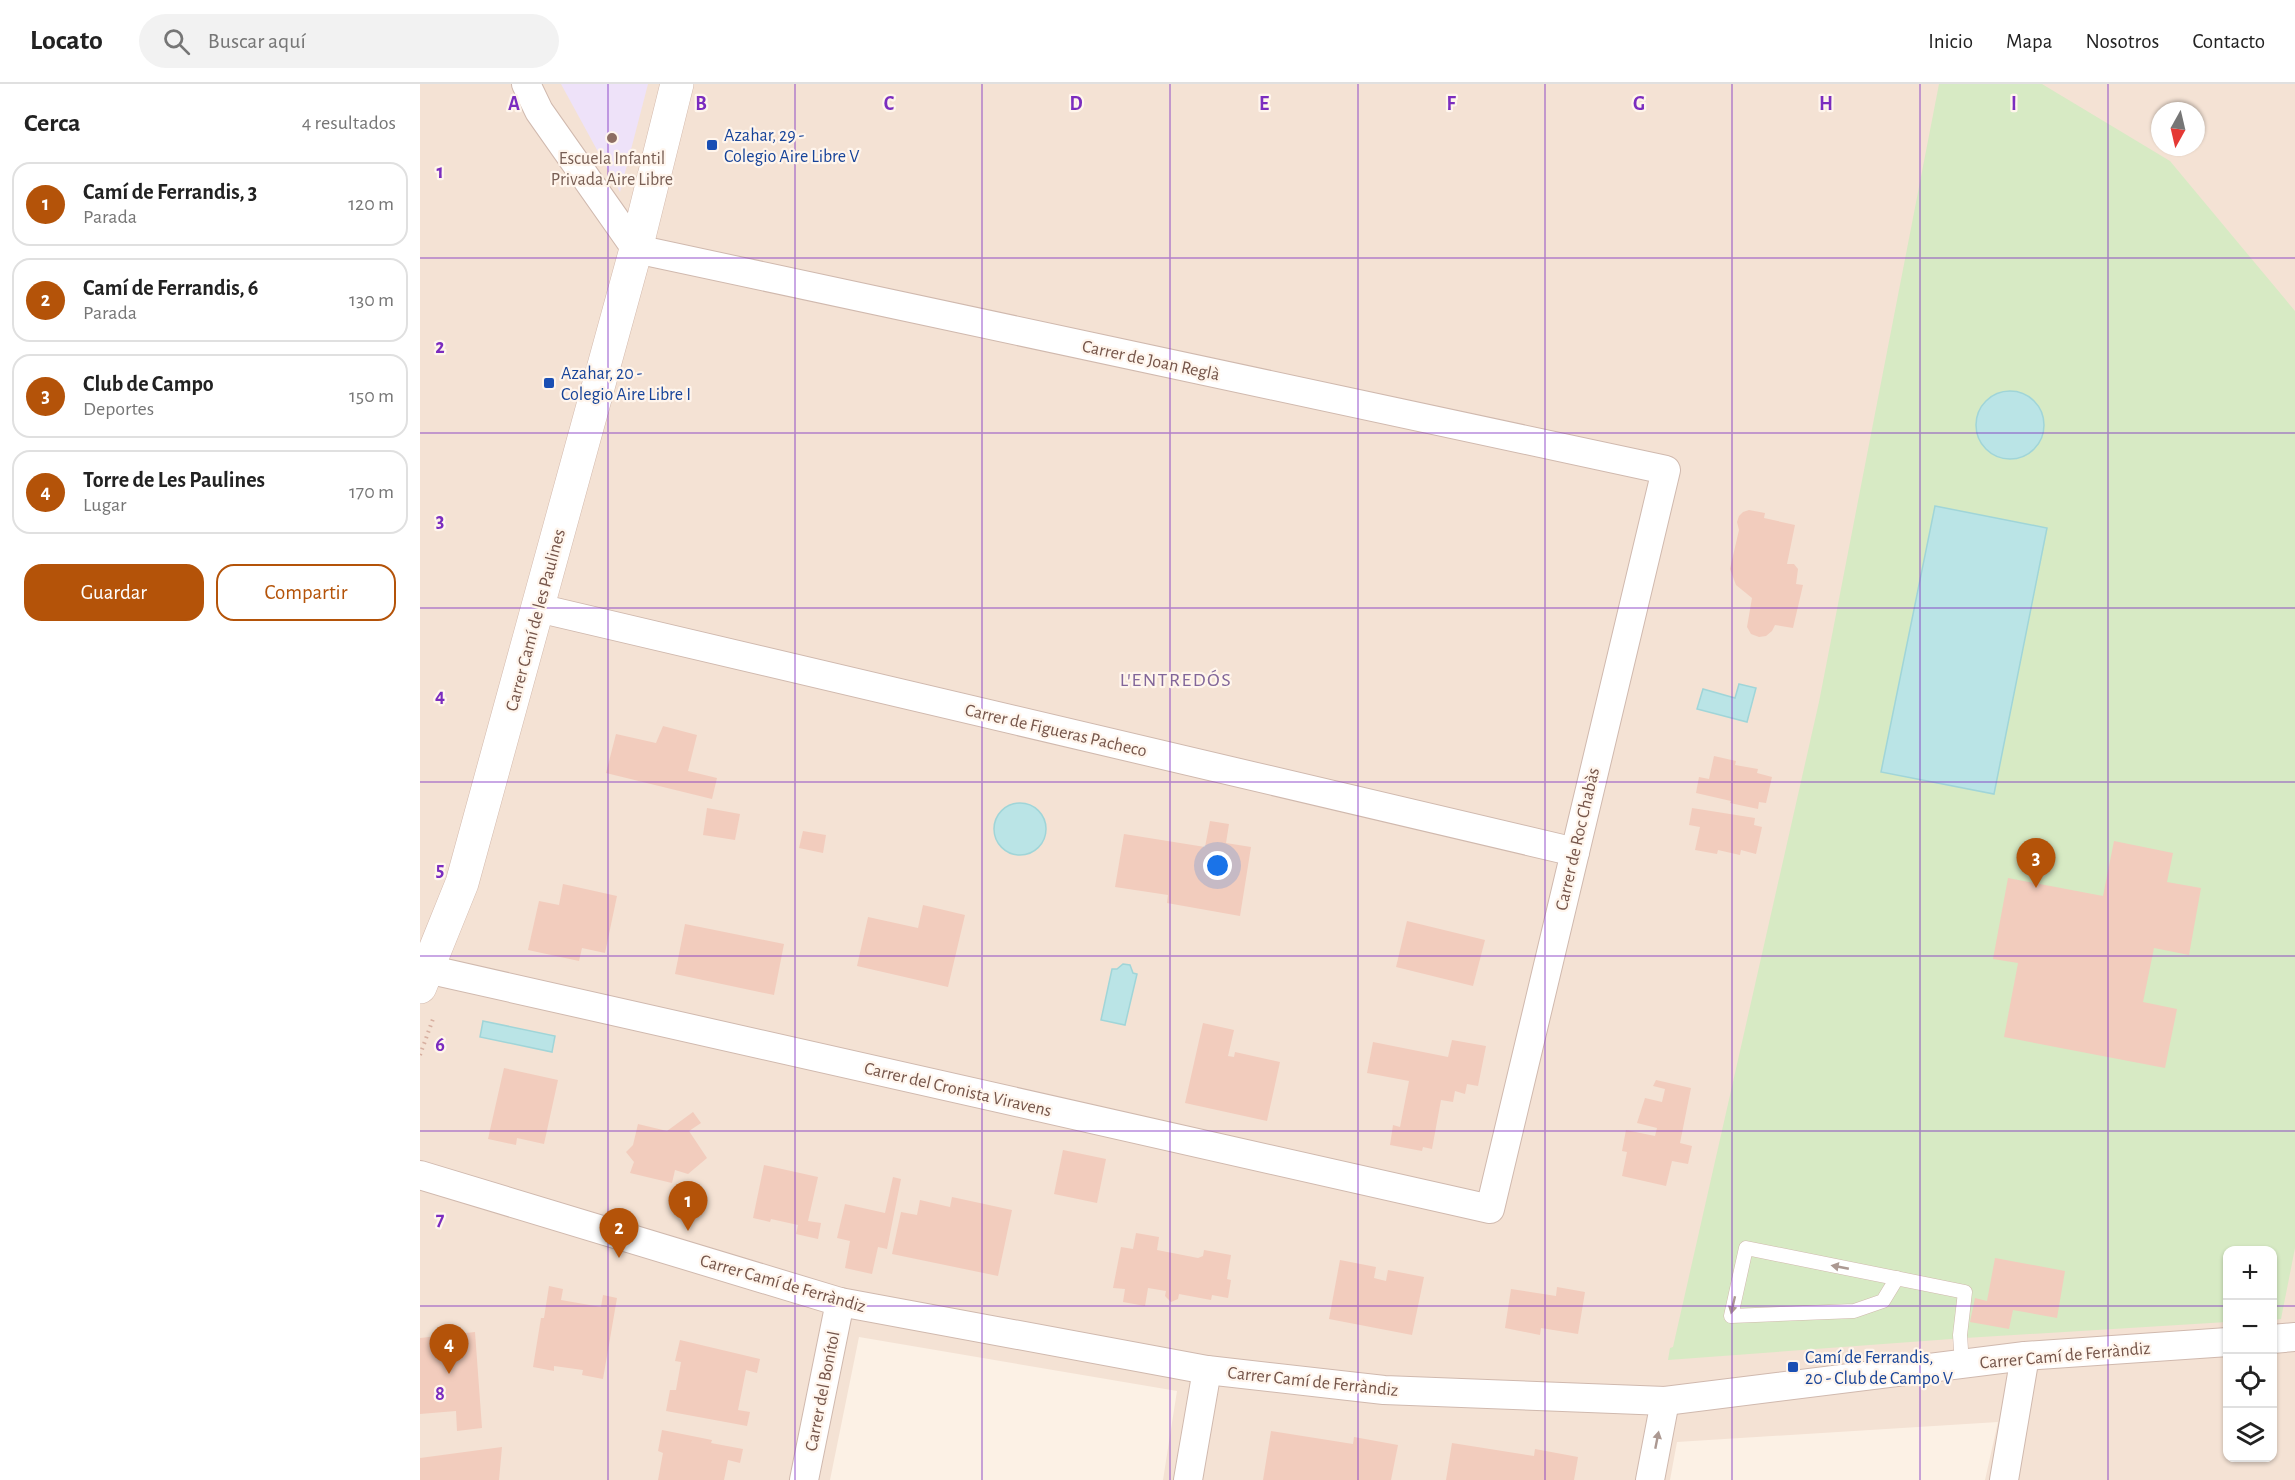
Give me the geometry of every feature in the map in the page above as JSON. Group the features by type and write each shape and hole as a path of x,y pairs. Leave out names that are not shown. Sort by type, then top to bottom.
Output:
{"main road":[{"name":"Carrer Camí de les Paulines","path":"424,978 462,883 636,249 676,84"}],"street":[{"path":"526,84 539,111 636,249"},
{"name":"Carrer de Joan Reglà","path":"636,249 1666,470"},
{"name":"Carrer de Roc Chabàs","path":"1490,1209 1666,470"},
{"name":"Carrer de Figueras Pacheco","path":"538,608 1575,852"},
{"name":"Carrer del Cronista Viravens","path":"424,978 1490,1209"},
{"name":"Carrer Camí de Ferràndiz","path":"420,1175 840,1302 1208,1370 1384,1390 1665,1401 2025,1356 2223,1342"},
{"name":"Carrer del Bonítol","path":"804,1480 840,1302"},
{"path":"2277,1339 2295,1337"},
{"path":"2004,1480 2025,1356"},
{"path":"1188,1480 1208,1370"},
{"path":"1650,1480 1665,1401"}],"lane":[{"path":"1897,1278 1883,1302 1854,1311 1731,1317 1746,1248 1897,1278 1965,1292 1960,1335 1962,1365"}],"shaded area":[{"path":"420,84 2295,84 2295,1480 1985,1480 1998,1422 1677,1442 1670,1480 1163,1480 1177,1391 859,1337 830,1480 420,1480"},
{"name":"Escuela Infantil Privada Aire Libre","path":"561,84 648,84 620,192"}],"green space":[{"path":"1939,84 2042,84 2151,150 2151,156 2162,156 2170,161 2295,311 2295,1248 2281,1319 2277,1320 2277,1246 2223,1246 2223,1322 1668,1360 1670,1348 1673,1347 1819,702"}],"water":[{"path":"2010,391 2023,394 2034,401 2041,412 2044,425 2041,438 2034,449 2023,456 2010,459 1997,456 1986,449 1979,438 1976,425 1979,412 1986,401 1997,394"},
{"path":"1935,506 2047,528 1994,794 1881,772"},
{"path":"1739,684 1756,688 1747,722 1697,709 1703,689 1735,698"},
{"path":"1020,803 1030,805 1038,811 1044,819 1046,829 1044,839 1038,847 1030,853 1020,855 1010,853 1002,847 996,839 994,829 996,819 1002,811 1010,805"},
{"path":"1123,964 1130,965 1133,973 1137,974 1125,1025 1101,1020 1112,969 1117,969"},
{"path":"483,1021 555,1036 552,1052 480,1037"}],"building":[{"path":"1749,510 1765,513 1764,518 1795,525 1787,564 1794,564 1798,569 1796,584 1803,585 1793,628 1775,625 1766,636 1759,637 1751,634 1747,627 1752,598 1736,585 1730,569 1739,530 1737,522 1743,512"},
{"path":"663,726 697,735 688,771 717,778 712,799 606,773 616,734 656,743"},
{"path":"1714,756 1736,761 1735,765 1758,769 1757,773 1772,777 1766,803 1759,802 1758,809 1696,793 1699,777 1709,779"},
{"path":"707,808 740,814 735,840 703,835"},
{"path":"1692,808 1755,818 1754,825 1762,827 1756,854 1741,850 1740,855 1718,850 1717,854 1695,850 1700,827 1689,825"},
{"path":"1210,821 1229,824 1226,843 1251,847 1240,916 1167,903 1168,895 1115,887 1124,834 1205,847"},
{"path":"803,831 826,835 823,853 799,848"},
{"path":"2114,841 2173,853 2167,882 2201,888 2189,955 2154,948 2143,1002 2177,1009 2165,1068 2004,1037 2018,963 1993,959 2008,878 2103,896"},
{"path":"563,884 617,896 605,953 582,948 579,961 528,950 539,901 559,905"},
{"path":"923,905 965,915 948,987 857,966 868,917 918,928"},
{"path":"1407,921 1485,940 1473,986 1396,967"},
{"path":"685,924 784,944 774,995 675,974"},
{"path":"1203,1023 1234,1030 1228,1056 1234,1057 1235,1052 1280,1062 1267,1121 1185,1103"},
{"path":"1452,1040 1486,1046 1478,1086 1467,1084 1465,1094 1455,1091 1453,1102 1441,1100 1432,1149 1423,1147 1422,1151 1390,1145 1393,1125 1400,1127 1409,1081 1367,1073 1373,1042 1448,1057"},
{"path":"504,1068 558,1080 544,1144 517,1138 516,1145 488,1139"},
{"path":"1656,1080 1691,1088 1680,1143 1692,1146 1688,1164 1672,1161 1666,1186 1622,1176 1627,1152 1622,1151 1626,1130 1655,1136 1657,1128 1637,1123 1645,1098 1662,1102 1665,1089 1653,1086"},
{"path":"693,1112 701,1123 689,1131 707,1158 688,1174 675,1170 672,1183 630,1173 634,1162 626,1152 633,1145 638,1124 667,1131"},
{"path":"1063,1150 1106,1159 1097,1203 1054,1194"},
{"path":"764,1165 818,1177 808,1221 821,1223 818,1239 796,1234 798,1225 753,1218"},
{"path":"893,1177 901,1179 887,1249 878,1247 872,1274 845,1268 850,1241 837,1238 845,1204 885,1213"},
{"path":"952,1197 1012,1210 998,1276 892,1254 901,1212 917,1215 920,1200 950,1207"},
{"path":"1136,1233 1159,1237 1157,1250 1198,1258 1203,1256 1204,1250 1231,1255 1227,1279 1231,1280 1228,1298 1212,1295 1211,1300 1179,1294 1178,1299 1171,1302 1165,1296 1166,1291 1148,1288 1145,1306 1123,1302 1125,1289 1113,1288 1121,1247 1133,1249"},
{"path":"1995,1258 2065,1271 2057,1318 2013,1310 2009,1329 1970,1322 1975,1298 1987,1301"},
{"path":"1340,1260 1376,1267 1374,1278 1386,1281 1388,1270 1424,1277 1412,1335 1329,1319"},
{"path":"549,1286 563,1289 561,1300 601,1307 603,1295 617,1298 603,1379 582,1375 583,1370 554,1366 554,1371 533,1367"},
{"path":"1557,1287 1585,1292 1578,1334 1541,1328 1540,1335 1505,1328 1511,1289 1556,1296"},
{"path":"475,1332 482,1428 457,1431 456,1411 420,1414 420,1338"},
{"path":"680,1340 760,1359 757,1373 746,1370 738,1410 750,1412 747,1426 666,1411 670,1390 676,1390 681,1362 675,1361"},
{"path":"662,1430 743,1449 740,1463 728,1460 724,1480 658,1480 663,1453 658,1451"},
{"path":"1271,1431 1353,1444 1354,1437 1398,1445 1391,1480 1263,1480"},
{"path":"1452,1443 1534,1456 1535,1449 1578,1457 1574,1480 1446,1480"},
{"path":"502,1447 499,1480 420,1480 420,1458"}],"place":[{"name":"Escuela Infantil Privada Aire Libre","path":"612,138"},
{"name":"Azahar, 29 - Colegio Aire Libre V","path":"712,145"},
{"name":"Azahar, 20 - Colegio Aire Libre I","path":"549,383"},
{"name":"Club de Campo","path":"2036,888"},
{"name":"Camí de Ferrandis, 3","path":"688,1231"},
{"name":"Camí de Ferrandis, 6","path":"619,1258"},
{"name":"Camí de Ferrandis, 20 - Club de Campo V","path":"1793,1367"},
{"name":"Torre de Les Paulines","path":"449,1374"}],"district":[{"name":"L'ENTREDÓS","path":"1176,679"}]}
